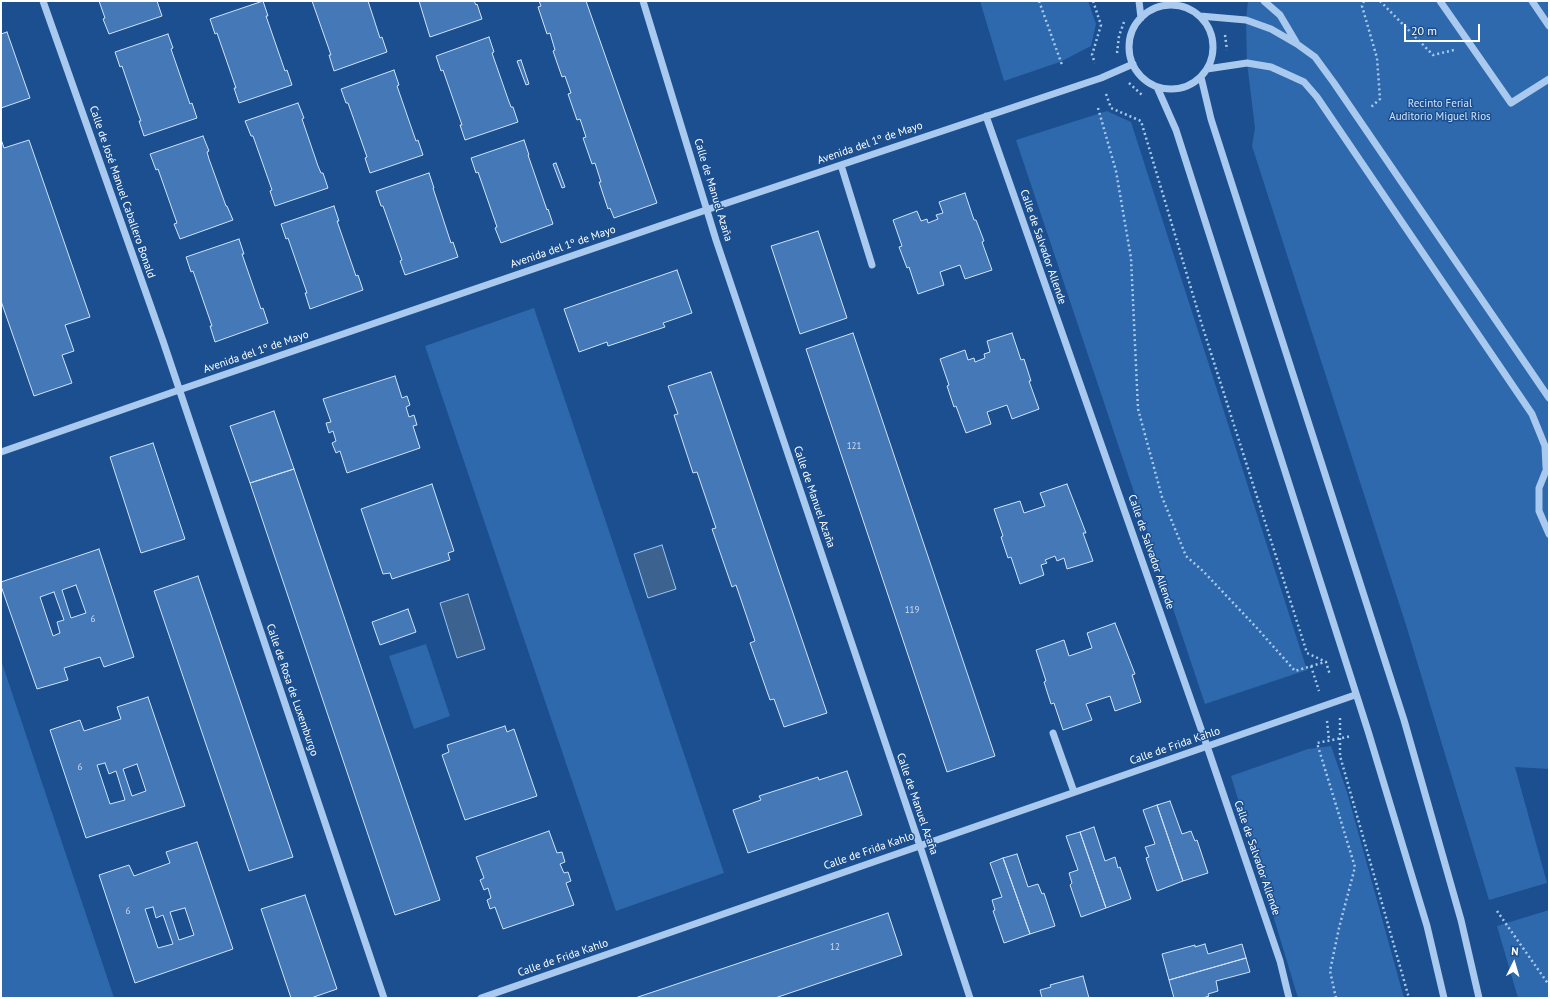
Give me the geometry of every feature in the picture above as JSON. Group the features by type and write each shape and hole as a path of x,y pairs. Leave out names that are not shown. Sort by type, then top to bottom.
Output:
{"street":[{"name":"Calle de José Manuel Caballero Bonald","path":"43,1 179,390"},
{"name":"Calle de Manuel Azaña","path":"644,1 694,165 706,210 970,998"},
{"path":"1138,1 1141,18"},
{"path":"1264,1 1280,15 1297,44"},
{"path":"1440,1 1511,103 1549,79"},
{"path":"1532,1 1549,26"},
{"path":"1177,3 1200,16 1209,28 1213,42 1213,56 1207,69 1195,82 1173,89 1157,87 1143,78 1133,64 1129,52 1130,40 1133,28 1141,18 1151,10 1164,5 1177,3"},
{"path":"1200,16 1246,20 1271,29 1297,44 1315,57 1549,398"},
{"path":"1207,69 1248,63 1271,67 1304,82 1317,97 1532,414 1545,446 1548,465 1539,488 1539,511 1549,534"},
{"name":"Avenida del 1º de Mayo","path":"1,452 706,210 1101,78 1133,64"},
{"path":"1201,77 1211,119 1404,720 1460,920 1479,998"},
{"path":"1157,87 1178,137 1368,731 1427,926 1444,998"},
{"name":"Calle de Salvador Allende","path":"986,116 1207,746 1280,961 1289,998"},
{"path":"841,165 872,265"},
{"name":"Calle de Rosa de Luxemburgo","path":"179,390 384,998"},
{"name":"Calle de Frida Kahlo","path":"481,998 1356,695"},
{"path":"1053,733 1074,792"}],"path":[{"path":"1039,1 1062,65"},
{"path":"1093,1 1101,25 1092,54 1111,108 1141,121 1202,325 1307,653 1326,662 1340,700 1340,756 1409,998"},
{"path":"1364,1 1362,6 1377,58 1380,99 1367,111"},
{"path":"1380,1 1433,55 1472,46"},
{"path":"1098,108 1116,171 1131,258 1138,409 1162,497 1186,556 1246,616 1295,671 1344,656"},
{"path":"1317,743 1355,868 1339,928 1330,971 1336,998"},
{"path":"1497,911 1549,985"}],"green space":[{"path":"980,1 1088,1 1096,24 1091,46 1060,62 1004,81"},
{"name":"Recinto Ferial Auditorio Miguel Rios","path":"1248,1 1549,1 1549,769 1515,767 1547,883 1489,900 1406,625 1252,146 1255,128 1247,63 1246,20"},
{"path":"1107,111 1131,122 1307,670 1205,704 1016,140"},
{"path":"534,308 724,873 616,911 425,346"},
{"path":"426,644 450,716 414,729 389,656"},
{"path":"1,660 114,998 1,998"},
{"path":"1331,746 1347,792 1404,998 1298,998 1231,776 1308,749"},
{"path":"1549,910 1549,998 1518,998 1497,926"}],"shaded area":[{"path":"662,545 676,589 648,598 634,554"},
{"path":"468,594 485,649 457,658 440,603"}],"building":[{"path":"99,1 157,1 162,16 109,34 103,19 105,18"},
{"path":"263,1 268,16 266,16 285,71 287,70 292,85 239,103 234,88 236,88 217,33 215,34 210,19"},
{"path":"312,1 368,1 380,38 382,37 387,52 334,71 329,55 331,55"},
{"path":"419,1 474,1 476,5 477,4 482,19 430,37"},
{"path":"539,1 586,1 657,203 614,218 610,208 608,209 599,182 601,182 595,163 592,164 583,138 586,137 580,119 577,120 568,94 571,93 565,76 562,77 553,51 555,50 550,33 547,34 538,7 541,6"},
{"path":"7,32 30,98 1,108 1,34"},
{"path":"168,34 173,48 171,49 190,104 192,103 197,118 144,136 139,121 141,121 122,66 120,67 115,52"},
{"path":"489,37 494,52 492,53 511,107 513,107 518,122 465,140 460,125 462,125 443,70 441,71 436,56"},
{"path":"521,60 529,84 526,85 517,61"},
{"path":"394,70 399,85 397,86 416,141 418,140 423,155 370,173 365,158 367,157 348,103 346,103 341,89"},
{"path":"298,103 318,166 321,173 323,173 328,188 275,206 270,191 272,190 253,136 251,136 245,121"},
{"path":"203,136 209,151 207,152 209,159 226,206 233,220 180,239 174,224 177,223 158,169 156,170 150,154"},
{"path":"1,139 4,148 29,140 90,317 65,325 74,351 62,355 72,383 34,396 1,301"},
{"path":"524,140 553,224 501,243 478,172 476,173 471,158"},
{"path":"556,163 565,187 562,188 553,164"},
{"path":"429,173 451,243 453,242 458,257 405,275 400,261 402,260 383,206 381,206 376,191"},
{"path":"965,193 974,220 976,220 984,241 982,242 992,270 965,279 960,265 940,272 944,285 918,294 909,267 907,268 899,247 902,246 893,220 917,211 921,221 927,219 928,223 938,219 936,215 943,213 939,202"},
{"path":"334,206 339,221 337,221 356,276 358,275 363,290 310,309 305,293 307,293 288,238 286,239 281,224"},
{"path":"818,231 847,318 800,334 771,246"},
{"path":"239,239 244,254 242,254 261,309 263,308 268,323 215,342 210,326 212,326 193,271 191,272 186,257"},
{"path":"677,270 692,313 663,323 665,327 608,346 607,342 579,352 564,309"},
{"path":"853,333 995,756 947,772 806,349"},
{"path":"1012,333 1021,360 1024,359 1031,381 1029,381 1039,409 1012,419 1007,405 987,412 991,424 966,433 956,406 954,407 947,386 949,385 940,359 965,350 968,360 974,358 975,362 985,358 984,354 990,352 987,341"},
{"path":"711,372 827,713 784,727 774,699 770,700 750,643 755,641 736,585 732,587 712,529 716,528 697,472 693,473 674,415 678,414 668,386"},
{"path":"395,376 402,398 407,396 410,405 406,407 409,417 414,415 417,425 413,426 420,448 347,473 340,451 336,453 332,443 336,441 333,431 329,433 326,423 331,422 323,399"},
{"path":"274,411 294,469 250,483 230,426"},
{"path":"153,443 185,539 141,553 110,457"},
{"path":"294,469 440,900 395,915 250,483"},
{"path":"432,484 454,551 448,553 450,560 392,579 390,573 383,574 361,509"},
{"path":"1067,484 1086,533 1083,533 1093,561 1067,569 1064,558 1057,561 1055,556 1045,560 1047,563 1041,565 1044,575 1020,584 1011,557 1008,558 1001,537 1003,536 994,509 1020,501 1024,513 1045,506 1040,493"},
{"path":"99,549 134,657 104,667 100,657 64,668 68,680 37,689 1,586 1,582","holes":["76,585 86,613 71,618 62,590","54,592 64,620 57,622 60,633 53,636 40,597"]},
{"path":"198,576 293,857 249,871 154,591"},
{"path":"408,609 416,632 380,645 372,622"},
{"path":"1115,623 1135,674 1132,675 1141,702 1115,711 1110,696 1086,704 1092,720 1063,730 1054,703 1051,704 1044,682 1046,681 1036,650 1064,640 1069,656 1092,648 1087,633"},
{"path":"148,697 185,806 86,838 50,730 80,720 84,731 121,719 117,707","holes":["105,763 109,774 116,771 125,800 110,804 97,765","137,764 146,791 132,796 123,769"]},
{"path":"505,726 507,732 514,729 537,796 465,820 442,755 449,752 447,745"},
{"path":"847,771 862,815 748,853 733,810 761,800 759,796 818,777 819,780"},
{"path":"1170,801 1182,834 1191,831 1195,841 1197,840 1208,873 1183,881 1157,805"},
{"path":"1157,805 1183,881 1157,891 1146,858 1149,857 1145,847 1155,844 1143,810"},
{"path":"1094,827 1105,861 1115,857 1131,899 1106,908 1080,832"},
{"path":"549,831 557,853 562,852 565,862 560,864 564,873 568,872 571,881 566,883 574,905 503,929 495,907 490,909 487,900 491,898 488,888 484,890 480,880 484,878 476,857"},
{"path":"1080,832 1106,908 1081,917 1070,885 1072,883 1069,873 1078,870 1066,836"},
{"path":"197,842 233,949 135,983 99,875 129,865 134,876 170,863 166,852","holes":["153,907 156,918 163,915 173,944 158,948 145,909","185,908 194,935 179,940 170,912"]},
{"path":"1017,854 1028,887 1038,884 1042,894 1044,893 1055,926 1030,934 1003,858"},
{"path":"1003,858 1030,934 1004,943 993,911 995,910 992,900 1002,897 990,863"},
{"path":"305,895 337,989 311,998 291,998 261,909"},
{"path":"888,913 902,955 775,998 635,998"},
{"path":"1205,944 1208,954 1242,944 1246,958 1169,980 1162,954 1195,945 1195,947"},
{"path":"1246,958 1250,972 1216,981 1218,991 1208,994 1209,996 1203,998 1174,998 1169,980"},
{"path":"1083,976 1089,998 1042,998 1040,990 1051,987 1050,985"}]}
